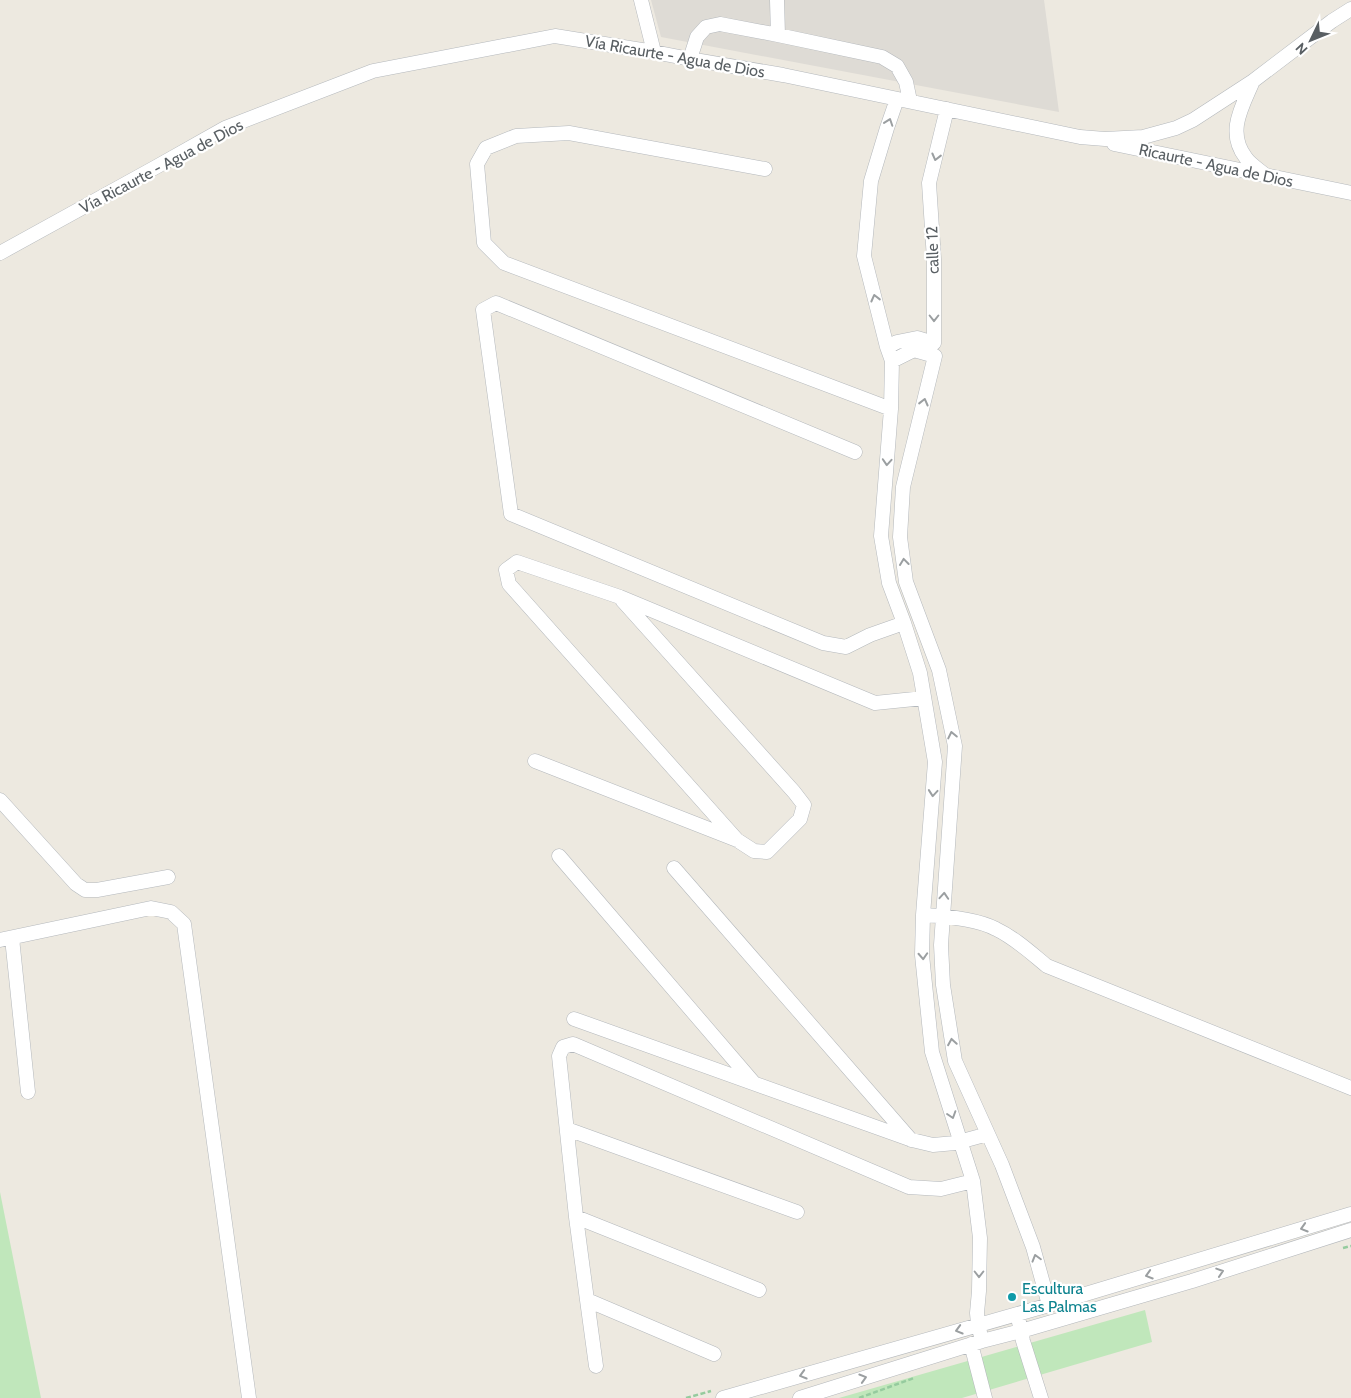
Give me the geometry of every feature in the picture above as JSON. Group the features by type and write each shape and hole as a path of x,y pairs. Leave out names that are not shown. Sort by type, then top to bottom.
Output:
{"street":[{"path":"641,0 654,52"},
{"path":"777,0 778,35"},
{"name":"Vía Ricaurte - Agua de Dios","path":"0,253 225,128 373,71 555,36 784,75 1080,137 1126,139 1158,134 1194,120 1253,81 1332,20 1351,9"},
{"path":"690,59 697,38 706,27 720,24 882,57 897,66 906,82 904,100 887,128 871,181 864,256 892,361 891,409 881,536 889,583 920,673 935,762 923,915 922,955 932,1052 973,1181 980,1238 977,1343 985,1398"},
{"path":"1253,81 1237,121 1236,142 1246,159 1266,176"},
{"name":"calle 12","path":"887,348 897,342 918,338 934,343 934,259 929,183 947,109"},
{"path":"765,169 569,134 516,136 486,148 477,164 484,242 504,263 891,409"},
{"name":"Ricaurte - Agua de Dios","path":"1080,137 1351,193"},
{"path":"855,452 496,303 483,310 511,514 823,643 846,647 870,635 904,623"},
{"path":"892,361 914,350 935,356 903,488 900,537 906,582 939,670 955,746 941,945 943,986 955,1061 1002,1165 1033,1247 1050,1305"},
{"path":"737,840 509,584 506,570 517,562 620,597 875,703 924,698"},
{"path":"889,583 906,582"},
{"path":"535,761 737,840 754,851 767,852 800,819 804,805 794,792 620,597"},
{"path":"920,673 939,670"},
{"path":"0,800 76,884 85,890 97,890 168,877"},
{"path":"559,856 753,1083"},
{"path":"674,868 912,1140"},
{"path":"28,1092 6,939 151,908 171,912 184,924 250,1398"},
{"path":"923,915 943,916 984,924 1014,940 1047,966 1351,1088"},
{"path":"574,1019 912,1140 933,1145 961,1141 988,1134"},
{"path":"596,1366 576,1217 559,1056 563,1047 573,1044 909,1186 941,1189 973,1181"},
{"path":"567,1129 797,1212"},
{"path":"723,1398 1050,1305 1351,1214"},
{"path":"576,1217 759,1290"},
{"path":"800,1398 977,1343 1192,1281 1351,1230"},
{"path":"588,1300 714,1354"},
{"path":"1017,1314 1020,1331 1041,1398"}],"shaded area":[{"path":"651,0 1044,0 1059,112 661,37"}],"green space":[{"path":"0,1192 41,1398 0,1398"},
{"path":"1145,1310 1152,1342 962,1398 839,1398"}],"place":[{"name":"Escultura Las Palmas","path":"1012,1297"}]}
